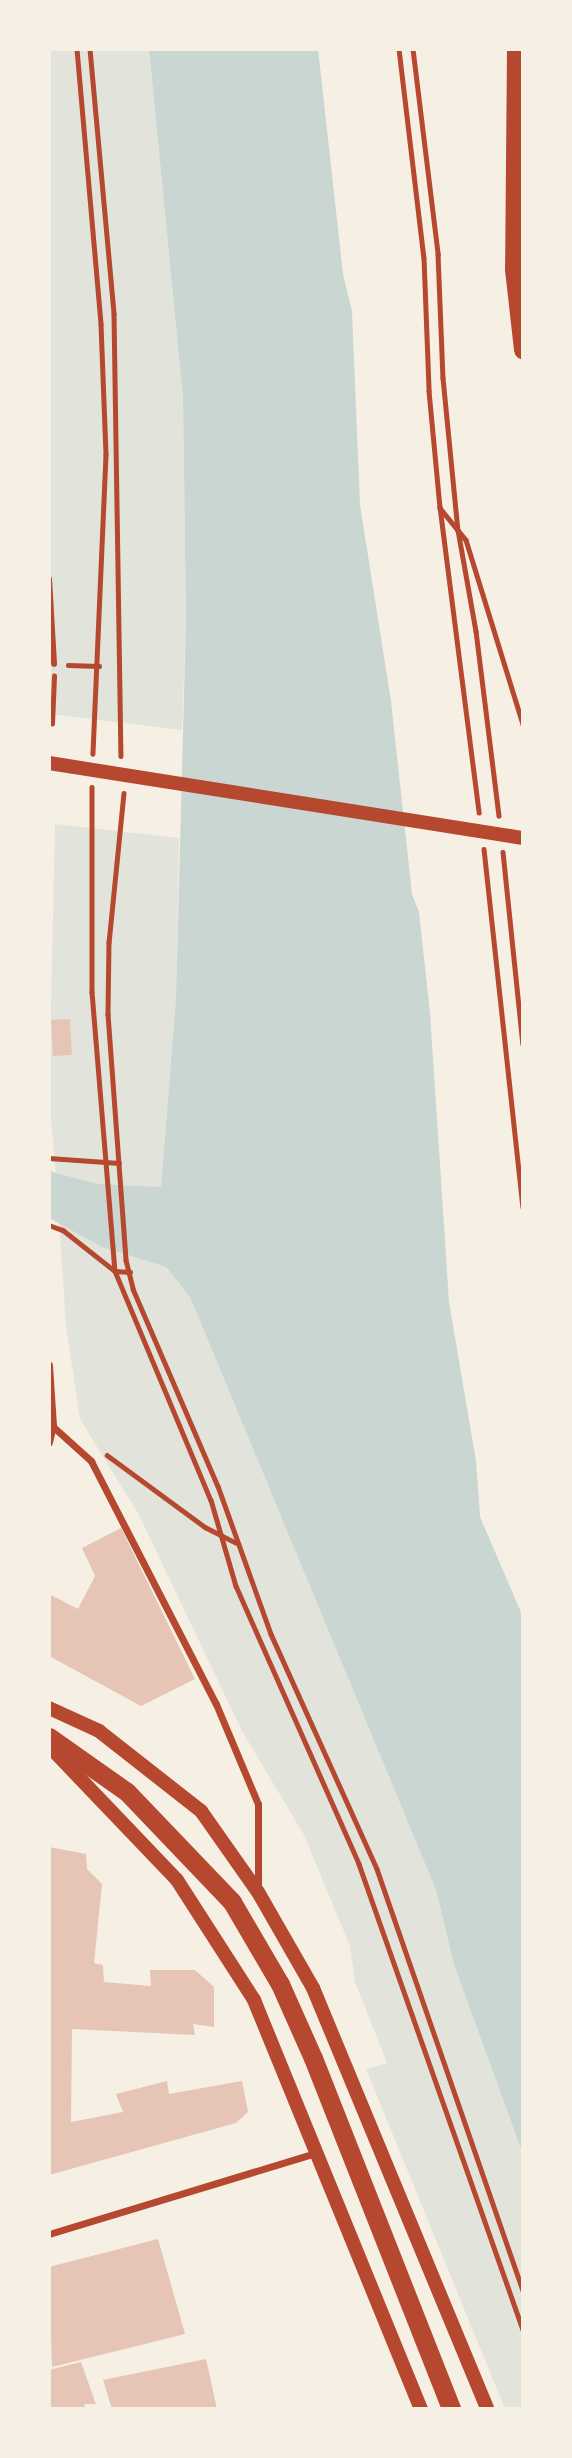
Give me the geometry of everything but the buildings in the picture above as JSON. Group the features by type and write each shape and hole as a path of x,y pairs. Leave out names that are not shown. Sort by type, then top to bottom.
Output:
{"highway":[{"path":"516,49 514,269 523,349"},
{"path":"49,1737 127,1792 232,1902 279,1984 313,2058 451,2409"}],"main road":[{"path":"49,763 523,838"},
{"path":"49,1708 99,1731 201,1811 258,1892 313,1988 487,2409"},
{"path":"49,1746 177,1880 220,1941 254,2000 421,2409"}],"street":[{"path":"49,579 54,664"},
{"path":"49,1365 49,1443"},
{"path":"51,1424 91,1461 216,1704 258,1804 258,1892"},
{"path":"49,2234 318,2152"}],"path":[{"path":"77,49 101,324 106,455 93,762"},
{"path":"90,49 114,314 122,768"},
{"path":"399,49 424,258 429,391 440,507 480,819"},
{"path":"413,49 438,254 443,378 458,530 477,631 499,819"},
{"path":"440,507 466,540 523,724"},
{"path":"52,724 55,682"},
{"path":"92,775 92,992 115,1271 211,1500 236,1586 337,1810 391,1949 523,2329"},
{"path":"124,789 108,971 126,1260 138,1303 218,1486 236,1543 271,1634 377,1869 523,2290"},
{"path":"483,846 523,1207"},
{"path":"503,846 523,1044"},
{"path":"49,1158 119,1163"},
{"path":"49,1225 63,1230 115,1271 130,1272"},
{"path":"94,1447 236,1543"}],"shaded area":[{"path":"49,49 149,49 183,398 186,618 182,730 49,714"},
{"path":"149,49 318,49 343,274 352,311 360,505 391,701 412,894 419,912 430,1013 449,1302 476,1461 480,1517 523,1617 523,2154 454,1965 436,1890 190,1297 166,1267 102,1247 49,1218 49,1171 98,1184 161,1187 176,998 186,618 183,398"},
{"path":"55,824 179,838 176,998 161,1187 98,1184 56,1173 49,1097"},
{"path":"59,1221 102,1247 166,1267 190,1297 436,1890 454,1965 523,2154 523,2409 505,2409 366,2069 387,2063 355,1982 350,1946 304,1835 242,1731 139,1515 80,1419 66,1326"}]}
